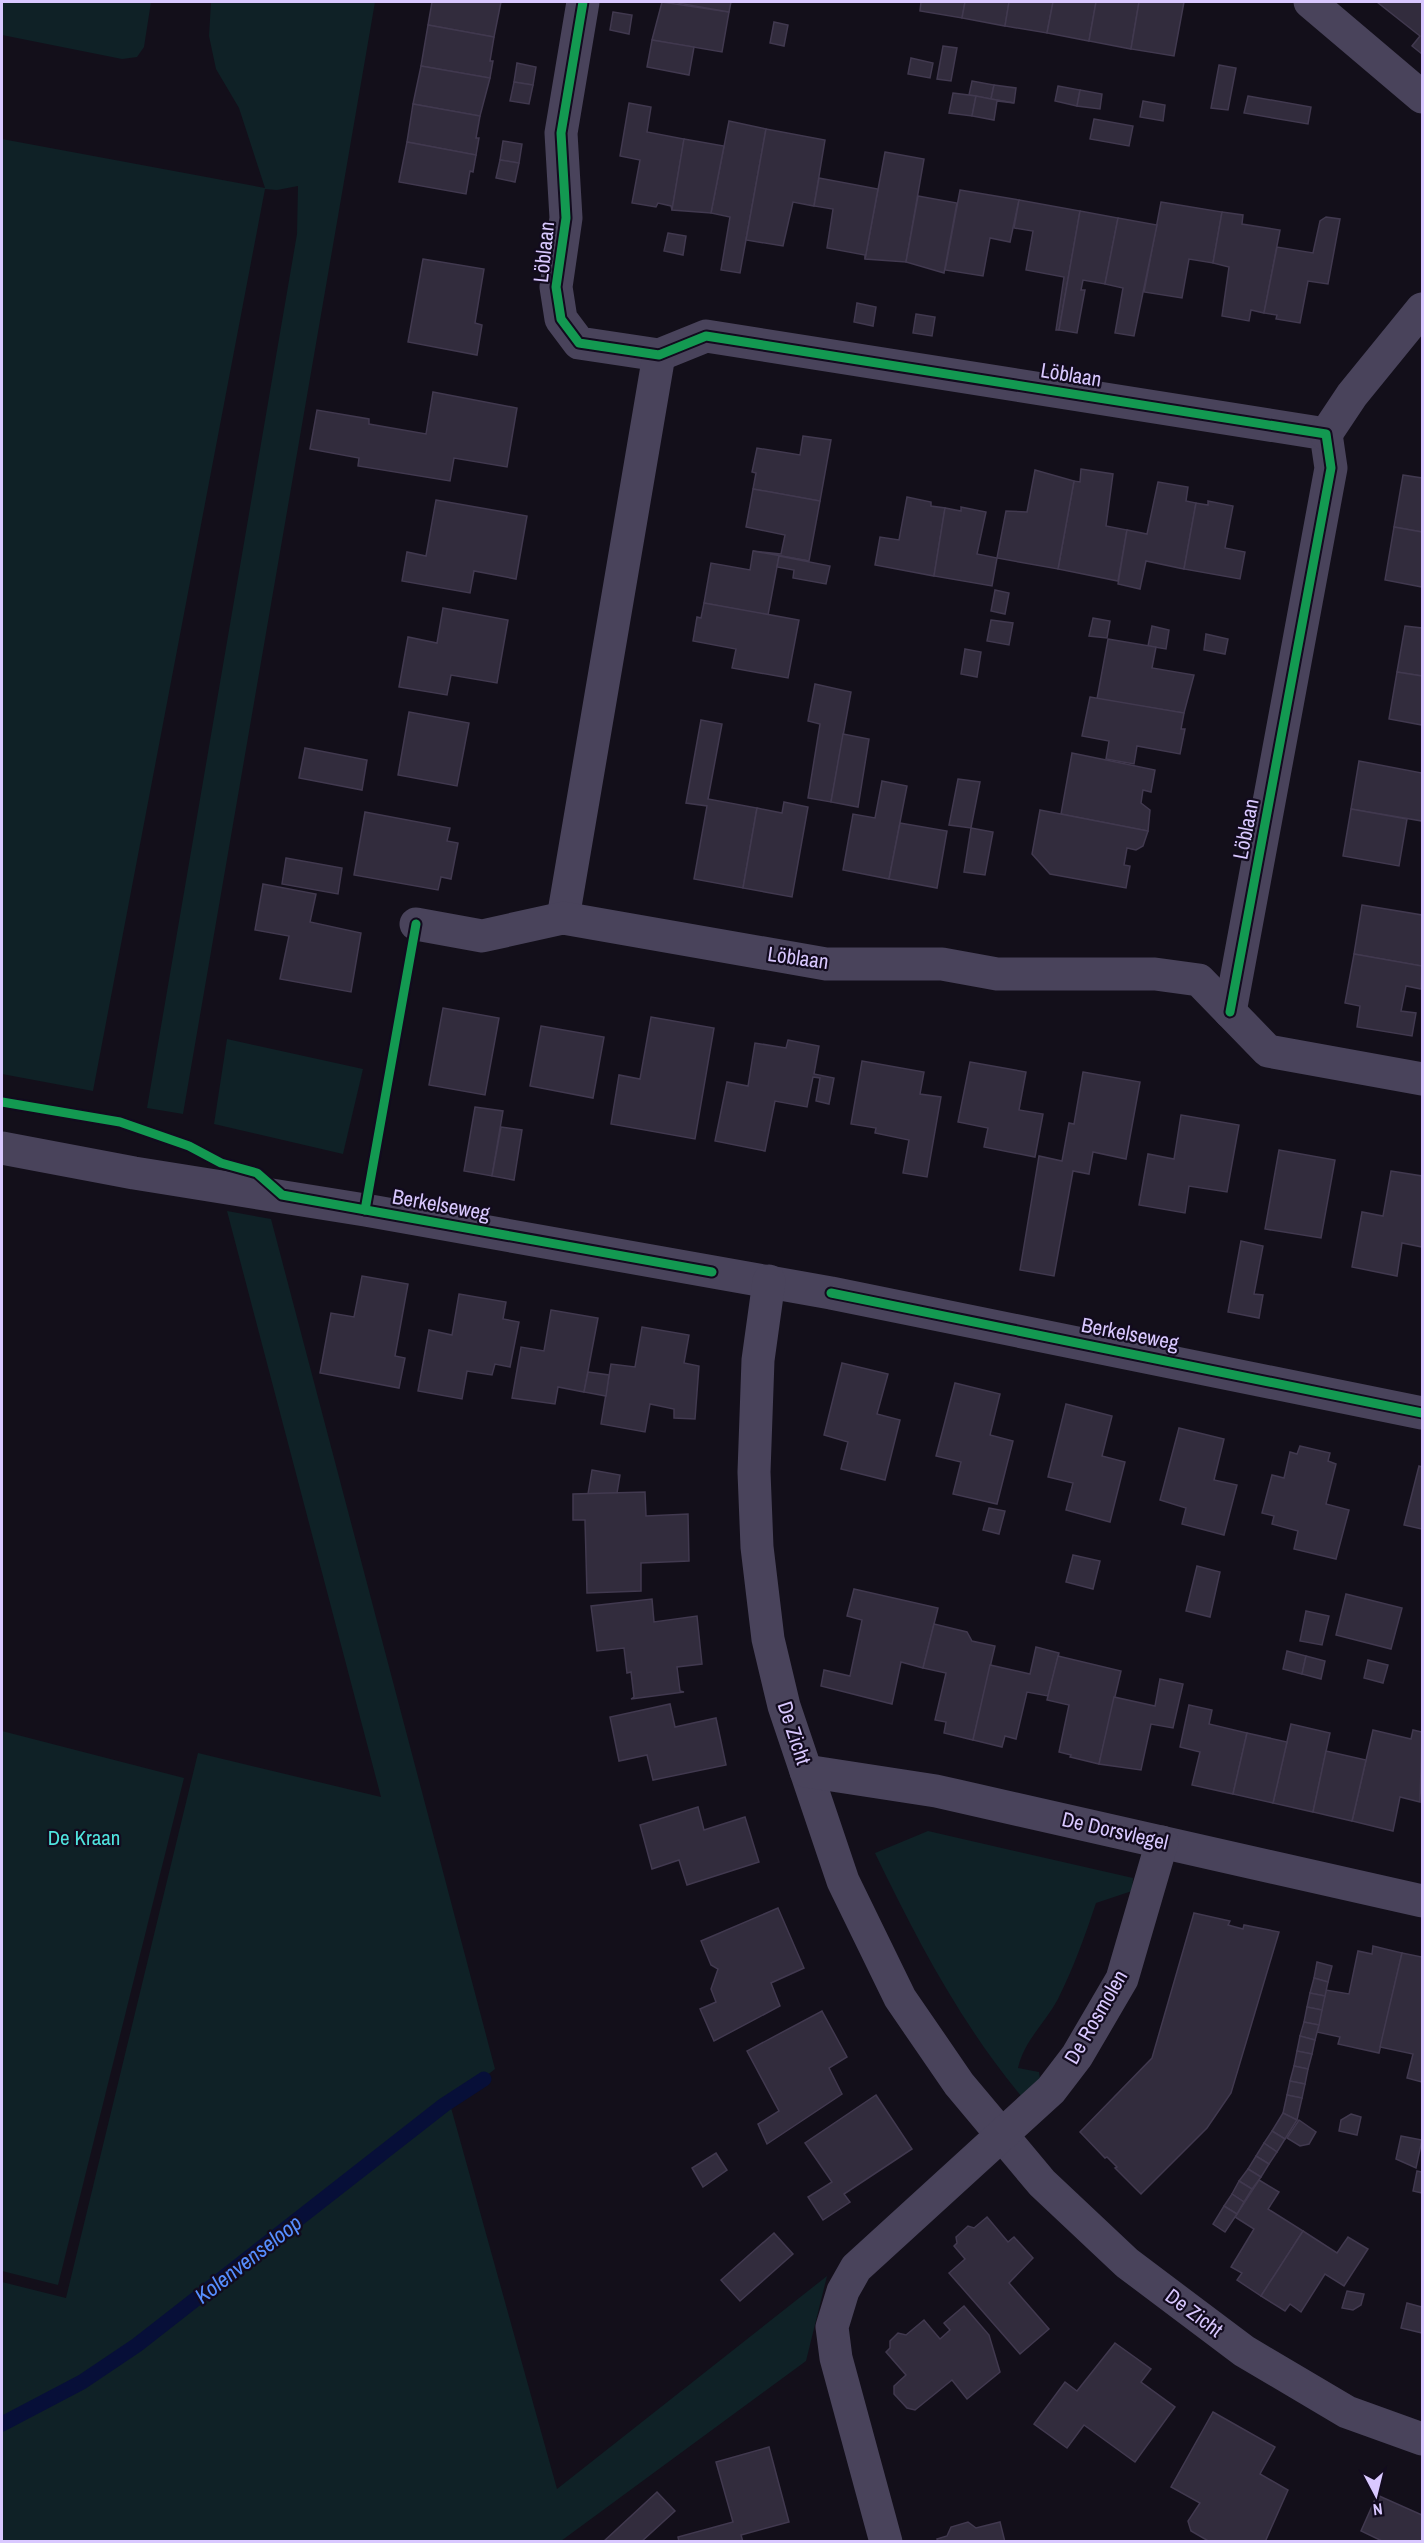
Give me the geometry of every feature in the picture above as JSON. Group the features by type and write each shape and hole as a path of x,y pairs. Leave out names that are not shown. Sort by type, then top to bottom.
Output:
{"street":[{"name":"Löblaan","path":"582,2 561,133 566,218 556,287 561,319 579,343 659,355 706,336 1326,434 1331,468 1230,1012"},
{"path":"1310,2 1422,97"},
{"path":"1326,434 1352,396 1422,309"},
{"path":"563,918 659,355"},
{"name":"Löblaan","path":"416,924 482,936 563,918 826,964 942,964 997,974 1155,974 1200,980 1230,1012"},
{"path":"1230,1012 1268,1051 1422,1079"},
{"name":"Berkelseweg","path":"2,1149 134,1173 365,1209 769,1281 1144,1354 1422,1413"},
{"name":"De Zicht","path":"769,1281 758,1360 754,1472 757,1547 768,1639 784,1706 843,1881 900,1998 959,2084 1041,2183 1127,2263 1244,2351 1347,2412 1422,2439"},
{"name":"De Dorsvlegel","path":"806,1771 936,1791 1422,1901"},
{"name":"De Rosmolen","path":"1002,2135 1051,2090 1077,2056 1122,1979 1162,1842"},
{"path":"886,2541 836,2358 832,2327 843,2290 856,2268 1002,2135"}],"green space":[{"path":"2,2 151,2 144,47 137,57 122,59 2,35"},
{"path":"211,2 375,2 183,1114 147,1108 297,234 298,186 277,190 265,189 93,1091 2,1074 2,139 265,188 239,108 216,69 209,36"},
{"path":"227,1039 363,1069 343,1154 214,1124"},
{"path":"227,1211 271,1219 495,2069 450,2104 557,2489 827,2276 806,2361 561,2541 2,2541 2,2282 66,2298 198,1753 381,1797"},
{"name":"De Kraan","path":"2,1731 184,1778 58,2285 2,2271"},
{"path":"928,1831 1133,1878 1132,1891 1096,1903 1058,1999 1021,2058 1018,2068 1039,2072 1040,2079 1021,2096 959,2010 907,1917 875,1853"}],"building":[{"path":"432,2 501,2 494,37 428,25"},
{"path":"662,2 729,12 722,52 652,40"},
{"path":"672,2 731,2 729,12"},
{"path":"921,2 965,2 962,18 920,11"},
{"path":"965,2 1009,2 1005,26 962,18"},
{"path":"1009,2 1053,2 1047,33 1005,26"},
{"path":"1053,2 1096,2 1089,41 1047,33"},
{"path":"1096,2 1139,2 1131,49 1089,41"},
{"path":"1139,2 1184,2 1174,56 1131,49"},
{"path":"1377,2 1422,2 1422,54 1412,46 1420,36"},
{"path":"613,12 632,15 629,34 610,30"},
{"path":"774,22 788,25 784,46 770,43"},
{"path":"428,25 494,37 490,78 421,66"},
{"path":"652,40 694,47 689,75 647,67"},
{"path":"943,46 957,48 951,81 937,79"},
{"path":"911,58 933,63 930,78 908,74"},
{"path":"517,63 536,67 533,85 514,82"},
{"path":"1219,65 1236,68 1228,110 1211,108"},
{"path":"421,66 490,78 480,116 413,104"},
{"path":"972,81 994,85 991,99 969,95"},
{"path":"514,82 533,85 529,104 510,101"},
{"path":"994,85 1016,88 1014,103 991,99"},
{"path":"1058,86 1080,90 1077,106 1055,101"},
{"path":"1080,90 1102,94 1100,109 1077,106"},
{"path":"953,93 976,96 972,116 949,113"},
{"path":"976,96 1014,103 997,101 994,120 972,116"},
{"path":"1248,96 1311,107 1308,124 1244,113"},
{"path":"1143,101 1165,105 1163,121 1140,117"},
{"path":"629,103 651,107 647,132 684,139 672,210 671,206 658,203 656,207 632,203 640,160 620,156"},
{"path":"413,104 480,116 476,155 407,142"},
{"path":"1094,119 1133,126 1129,146 1090,139"},
{"path":"729,121 766,129 740,273 721,270 730,217 711,213"},
{"path":"766,129 825,140 814,206 793,202 783,246 746,240"},
{"path":"684,139 724,146 711,213 672,210"},
{"path":"503,141 522,144 519,163 500,160"},
{"path":"407,142 476,155 473,172 470,171 466,194 399,182"},
{"path":"885,152 924,159 906,262 865,259"},
{"path":"500,160 519,163 515,182 496,178"},
{"path":"819,178 878,189 865,259 865,255 827,248 833,209 814,206"},
{"path":"960,190 1019,200 1010,242 990,238 983,276 945,270"},
{"path":"918,196 957,203 944,273 906,262"},
{"path":"1019,200 1080,211 1059,330 1056,330 1064,277 1026,270 1033,231 1014,228"},
{"path":"1161,202 1222,212 1213,263 1189,259 1182,298 1144,292"},
{"path":"1080,211 1118,218 1105,284 1083,280 1081,290 1085,290 1077,333 1059,330"},
{"path":"1222,212 1243,215 1242,224 1280,230 1264,313 1251,310 1249,321 1222,316 1229,267 1213,263"},
{"path":"1326,217 1340,219 1328,284 1308,281 1300,323 1276,319 1277,315 1264,313 1277,247 1313,253 1320,221"},
{"path":"1118,218 1157,225 1134,336 1115,333 1123,288 1105,284"},
{"path":"668,233 686,236 683,255 664,251"},
{"path":"423,259 484,269 475,323 482,325 477,355 408,342"},
{"path":"857,303 876,307 873,326 854,322"},
{"path":"916,314 935,317 932,336 913,333"},
{"path":"433,392 517,408 507,467 454,458 450,481 358,466 359,458 310,449 317,410 369,419 369,424 426,434"},
{"path":"803,436 831,440 820,501 753,489 756,473 752,472 757,448 800,455"},
{"path":"1081,469 1113,474 1106,526 1127,530 1118,581 1058,569 1074,481 1080,482"},
{"path":"1035,470 1074,481 1058,569 997,558 1006,511 1027,512"},
{"path":"1403,475 1422,478 1422,532 1394,527"},
{"path":"1158,482 1188,487 1186,501 1196,503 1184,569 1146,561 1140,589 1118,584 1127,530 1147,534"},
{"path":"753,489 820,501 809,561 753,551 781,554 785,535 746,527"},
{"path":"907,497 931,502 931,506 945,508 934,576 875,565 880,537 899,540"},
{"path":"436,500 527,516 516,579 474,571 470,593 402,581 407,552 426,556"},
{"path":"1208,501 1233,506 1225,548 1245,552 1240,579 1184,569 1196,503 1208,505"},
{"path":"961,507 986,512 977,554 997,558 992,586 934,576 945,508 961,511"},
{"path":"1394,527 1422,532 1422,587 1385,580"},
{"path":"753,551 809,561 779,556 768,615 704,603 711,563 750,570"},
{"path":"779,556 830,566 826,584 793,578 794,570 777,567"},
{"path":"995,590 1009,593 1005,614 991,611"},
{"path":"704,603 799,620 788,678 732,668 736,649 693,641 697,617 701,618"},
{"path":"443,608 508,620 497,683 451,675 447,695 399,687 408,637 437,643"},
{"path":"1093,618 1110,621 1107,638 1089,636"},
{"path":"991,620 1013,623 1009,645 987,641"},
{"path":"1152,626 1169,630 1166,649 1148,646"},
{"path":"1405,626 1422,628 1422,676 1397,672"},
{"path":"1206,634 1228,639 1225,654 1204,650"},
{"path":"1108,639 1156,647 1152,668 1194,675 1184,713 1097,699"},
{"path":"965,649 981,652 977,677 961,674"},
{"path":"1397,672 1422,676 1422,725 1389,719"},
{"path":"815,684 851,692 831,802 808,798 820,724 808,721"},
{"path":"1090,697 1184,713 1181,729 1185,729 1180,754 1137,746 1134,764 1106,759 1109,741 1082,736"},
{"path":"409,712 469,723 457,786 398,775"},
{"path":"701,720 722,724 708,799 757,808 743,888 694,879 707,806 686,803"},
{"path":"843,734 869,739 858,807 831,802"},
{"path":"305,748 367,760 362,790 299,778"},
{"path":"1072,753 1155,770 1151,792 1143,790 1141,803 1150,810 1148,831 1061,814"},
{"path":"1359,761 1422,773 1422,821 1351,809"},
{"path":"958,779 980,782 971,828 949,825"},
{"path":"882,781 907,786 889,879 843,870 853,814 875,818"},
{"path":"784,802 808,807 792,897 743,888 757,808 782,813"},
{"path":"1351,809 1407,819 1399,866 1343,856"},
{"path":"1040,810 1148,831 1143,846 1136,850 1127,848 1124,865 1130,866 1126,888 1050,874 1032,854"},
{"path":"365,812 450,828 447,841 458,843 451,879 441,877 438,890 354,875"},
{"path":"900,823 947,831 937,888 889,879"},
{"path":"971,828 993,832 985,875 964,872"},
{"path":"286,858 342,868 338,894 282,884"},
{"path":"263,884 316,894 310,922 361,933 351,992 280,979 289,936 255,930"},
{"path":"1362,905 1422,915 1422,966 1354,954"},
{"path":"1354,954 1422,966 1421,989 1406,986 1401,1011 1416,1013 1412,1036 1357,1027 1360,1006 1345,1003"},
{"path":"443,1008 499,1018 485,1095 429,1085"},
{"path":"651,1017 714,1028 695,1139 611,1124 619,1075 640,1079"},
{"path":"541,1026 604,1037 593,1098 530,1086"},
{"path":"788,1040 819,1046 814,1074 834,1078 829,1104 816,1101 820,1078 813,1077 807,1107 775,1101 765,1151 715,1141 727,1082 748,1086 755,1043 786,1048"},
{"path":"862,1061 924,1072 920,1094 941,1097 927,1177 903,1173 909,1140 875,1133 876,1128 851,1124"},
{"path":"970,1062 1026,1072 1019,1110 1043,1114 1035,1157 984,1147 988,1128 958,1122"},
{"path":"1083,1072 1140,1082 1126,1159 1093,1152 1089,1174 1073,1171 1054,1276 1020,1270 1039,1156 1062,1161 1069,1123 1074,1124"},
{"path":"475,1107 503,1111 492,1176 464,1171"},
{"path":"1181,1115 1239,1125 1227,1192 1189,1186 1185,1213 1139,1205 1148,1154 1174,1159"},
{"path":"501,1127 522,1130 514,1180 492,1176"},
{"path":"1279,1150 1335,1160 1321,1238 1265,1229"},
{"path":"1391,1171 1422,1176 1422,1247 1402,1243 1397,1276 1352,1267 1362,1212 1383,1216"},
{"path":"1241,1241 1263,1246 1254,1294 1263,1295 1259,1318 1228,1312"},
{"path":"362,1276 408,1284 395,1356 405,1358 399,1388 320,1373 331,1313 354,1317"},
{"path":"459,1294 506,1302 503,1319 519,1322 510,1367 495,1364 492,1375 467,1371 462,1399 418,1391 429,1330 452,1335"},
{"path":"551,1310 598,1318 584,1392 558,1387 555,1404 512,1398 521,1347 544,1351"},
{"path":"642,1327 689,1335 684,1363 699,1366 695,1419 674,1418 674,1409 650,1404 645,1432 601,1424 611,1364 635,1367"},
{"path":"842,1363 888,1374 877,1414 900,1420 885,1480 841,1469 848,1442 824,1435"},
{"path":"588,1372 609,1375 606,1396 584,1392"},
{"path":"955,1383 1000,1394 990,1435 1013,1441 997,1504 953,1494 961,1462 936,1456"},
{"path":"1066,1404 1112,1416 1102,1456 1125,1462 1110,1522 1066,1510 1073,1483 1048,1477"},
{"path":"1179,1428 1224,1439 1214,1480 1237,1485 1224,1535 1182,1524 1186,1508 1160,1500"},
{"path":"1300,1446 1330,1453 1328,1461 1336,1464 1326,1504 1349,1510 1336,1559 1294,1549 1298,1531 1272,1524 1274,1516 1262,1513 1272,1475 1284,1478 1290,1452 1297,1454"},
{"path":"1419,1466 1422,1467 1422,1529 1404,1525"},
{"path":"592,1470 620,1475 617,1493 588,1494"},
{"path":"645,1492 646,1516 688,1514 689,1561 641,1563 641,1591 587,1593 585,1520 573,1520 573,1494"},
{"path":"989,1508 1005,1511 999,1534 983,1530"},
{"path":"1073,1555 1100,1561 1093,1589 1066,1582"},
{"path":"1197,1566 1220,1572 1210,1617 1186,1611"},
{"path":"854,1589 938,1608 923,1668 901,1662 892,1704 821,1686 824,1670 850,1676 862,1620 847,1616"},
{"path":"1346,1594 1402,1608 1391,1649 1336,1635"},
{"path":"652,1599 654,1622 697,1616 702,1664 677,1667 680,1691 684,1692 631,1699 634,1697 631,1672 627,1673 624,1648 597,1651 591,1606"},
{"path":"1306,1611 1329,1616 1322,1645 1300,1641"},
{"path":"934,1624 967,1632 972,1641 995,1646 973,1740 944,1733 946,1722 935,1720 946,1673 923,1668"},
{"path":"1036,1647 1059,1653 1048,1696 1027,1692 1016,1739 1005,1736 1002,1747 973,1740 990,1665 1030,1674"},
{"path":"1287,1651 1306,1656 1302,1674 1283,1669"},
{"path":"1058,1656 1121,1671 1099,1764 1059,1752 1069,1705 1047,1700"},
{"path":"1306,1656 1325,1661 1321,1679 1302,1674"},
{"path":"1368,1660 1388,1665 1383,1683 1364,1678"},
{"path":"1160,1679 1183,1684 1173,1728 1151,1724 1141,1770 1099,1764 1114,1697 1155,1706"},
{"path":"670,1704 675,1727 716,1718 726,1765 653,1780 647,1755 619,1761 610,1717"},
{"path":"1189,1705 1212,1710 1209,1724 1247,1733 1233,1794 1192,1785 1200,1752 1180,1747"},
{"path":"1291,1724 1330,1733 1313,1812 1273,1803"},
{"path":"1373,1730 1411,1739 1413,1730 1422,1732 1420,1802 1400,1797 1393,1831 1352,1821"},
{"path":"1247,1733 1287,1742 1273,1803 1233,1794"},
{"path":"1326,1751 1366,1760 1352,1821 1313,1812"},
{"path":"698,1807 704,1830 745,1817 759,1862 687,1885 679,1860 652,1869 640,1825"},
{"path":"778,1908 804,1968 771,1983 780,2006 714,2041 700,2009 716,2002 711,1989 718,1969 711,1965 701,1941"},
{"path":"1194,1913 1230,1921 1228,1925 1243,1929 1244,1925 1279,1932 1231,2093 1207,2128 1141,2194 1115,2168 1117,2167 1080,2132 1152,2058"},
{"path":"1373,1946 1402,1953 1379,2053 1338,2044 1340,2037 1317,2032 1326,1990 1349,1994 1358,1951 1372,1954"},
{"path":"1402,1953 1422,1957 1422,2082 1407,2078 1413,2054 1380,2047"},
{"path":"1317,1962 1332,1966 1328,1982 1314,1978"},
{"path":"1314,1978 1328,1982 1325,1996 1310,1993"},
{"path":"1310,1993 1325,1996 1322,2010 1307,2007"},
{"path":"1307,2007 1322,2010 1319,2025 1304,2022"},
{"path":"822,2011 847,2057 829,2068 842,2094 767,2144 758,2124 779,2111 747,2051"},
{"path":"1304,2022 1319,2025 1315,2040 1300,2036"},
{"path":"1300,2036 1315,2040 1312,2054 1297,2051"},
{"path":"1297,2051 1312,2054 1308,2069 1294,2066"},
{"path":"1294,2066 1308,2069 1305,2084 1290,2081"},
{"path":"1290,2081 1305,2084 1302,2098 1287,2095"},
{"path":"876,2095 912,2149 844,2194 850,2202 823,2220 808,2197 832,2182 805,2143"},
{"path":"1287,2095 1302,2098 1297,2120 1283,2113"},
{"path":"1283,2113 1297,2120 1285,2139 1272,2131"},
{"path":"1351,2114 1361,2117 1357,2135 1339,2131 1341,2120"},
{"path":"1299,2120 1316,2132 1309,2144 1300,2146 1287,2138"},
{"path":"1272,2131 1285,2139 1277,2152 1264,2143"},
{"path":"1401,2136 1422,2140 1416,2168 1396,2159"},
{"path":"1264,2143 1277,2152 1269,2164 1256,2156"},
{"path":"716,2153 727,2170 703,2187 692,2168"},
{"path":"1256,2156 1269,2164 1261,2177 1248,2169"},
{"path":"1248,2169 1261,2177 1252,2189 1239,2181"},
{"path":"1417,2171 1422,2172 1422,2193 1413,2191"},
{"path":"1259,2180 1279,2192 1268,2209 1303,2231 1261,2296 1237,2280 1242,2273 1231,2267 1254,2229 1235,2217"},
{"path":"1239,2181 1252,2189 1244,2202 1232,2194"},
{"path":"1232,2194 1244,2202 1237,2214 1224,2206"},
{"path":"1224,2206 1237,2214 1225,2232 1213,2224"},
{"path":"987,2217 1008,2242 1014,2237 1033,2258 1009,2283 1049,2329 1020,2354 949,2273 965,2259 954,2246 957,2243 956,2237 968,2226 974,2228"},
{"path":"1303,2231 1337,2253 1348,2237 1368,2249 1344,2286 1325,2274 1301,2312 1290,2304 1285,2311 1261,2296"},
{"path":"774,2233 793,2254 740,2301 721,2280"},
{"path":"1347,2291 1364,2294 1361,2305 1353,2310 1342,2308"},
{"path":"1407,2303 1422,2307 1422,2333 1401,2328"},
{"path":"964,2306 989,2335 1000,2372 967,2399 952,2380 915,2410 907,2408 894,2394 894,2386 906,2375 886,2352 890,2348 890,2341 898,2333 906,2335 924,2320 940,2339 950,2330 944,2323"},
{"path":"1115,2343 1151,2369 1141,2382 1175,2407 1135,2462 1084,2425 1067,2448 1034,2424 1065,2382 1077,2391"},
{"path":"1213,2412 1275,2447 1260,2474 1288,2490 1265,2542 1210,2542 1191,2531 1188,2521 1200,2503 1171,2487"},
{"path":"769,2447 789,2522 741,2535 743,2542 679,2542 678,2537 733,2522 716,2462"},
{"path":"657,2492 675,2511 641,2542 603,2542"},
{"path":"1377,2495 1422,2515 1422,2542 1384,2542 1361,2531"},
{"path":"968,2522 976,2528 1000,2522 1005,2542 938,2542 937,2539 947,2536 951,2527"}],"waterway":[{"name":"Kolenvenseloop","path":"2,2424 82,2382 137,2345 444,2105 484,2079"}],"cycle path":[{"path":"583,2 561,133 566,218 556,287 561,319 579,343 659,355 706,336 1326,434 1331,468 1230,1012"},
{"path":"365,1210 416,924"},
{"path":"2,1102 120,1122 189,1146 221,1163 257,1173 282,1195 712,1272"},
{"path":"831,1293 1422,1413"}]}
